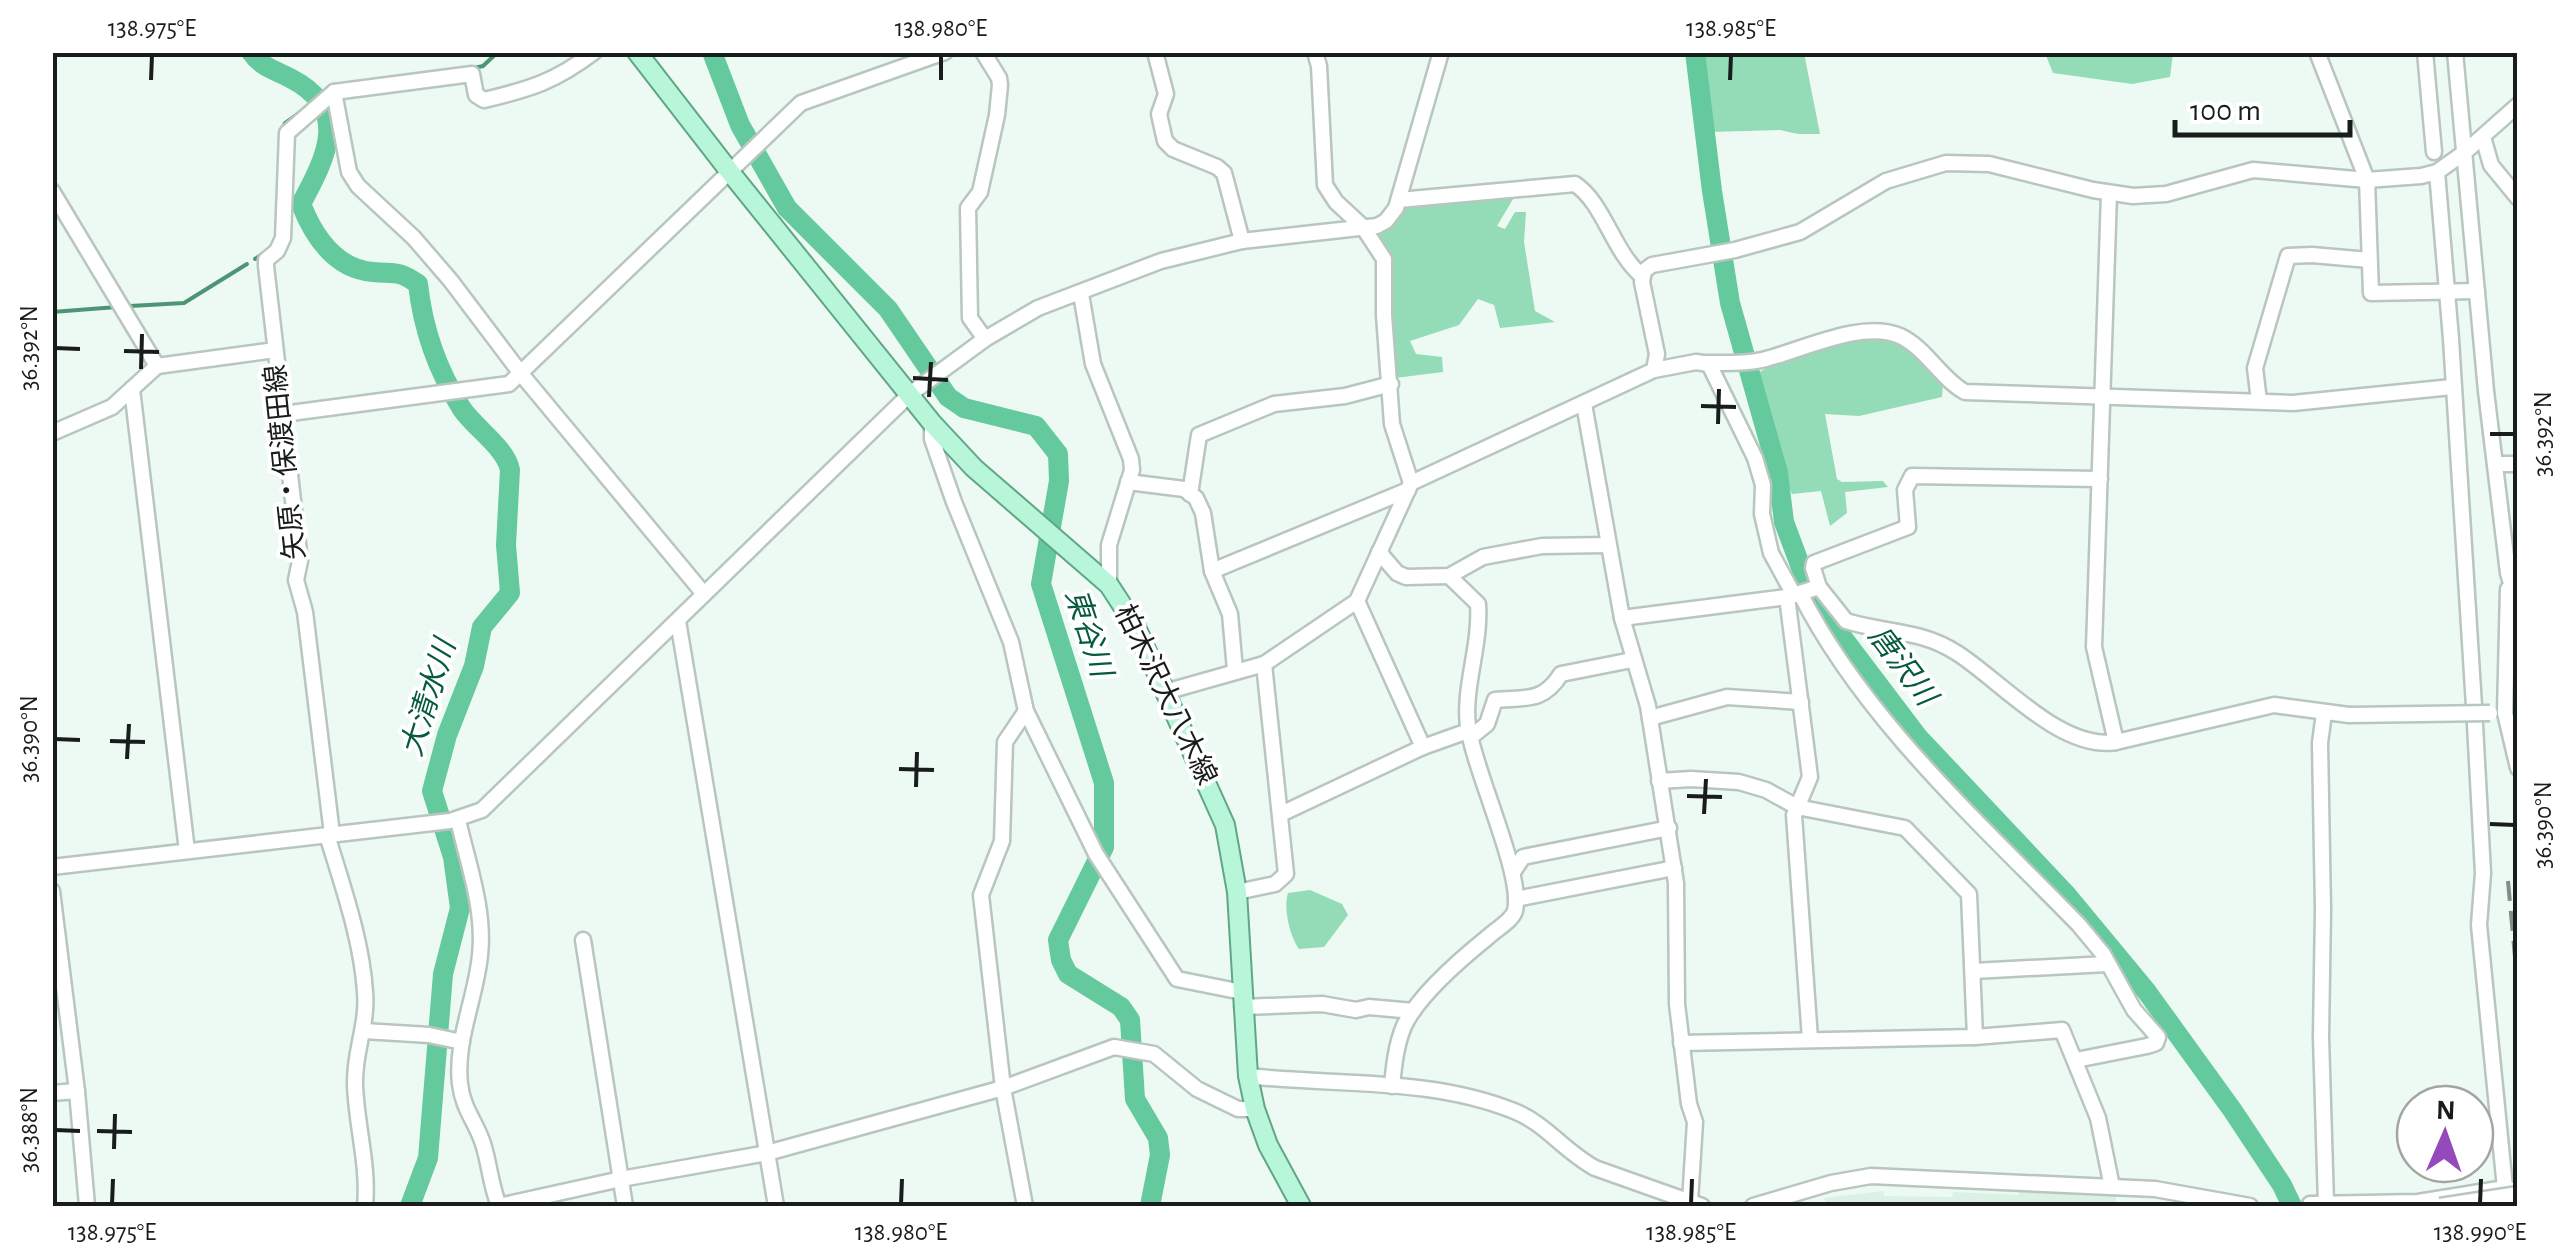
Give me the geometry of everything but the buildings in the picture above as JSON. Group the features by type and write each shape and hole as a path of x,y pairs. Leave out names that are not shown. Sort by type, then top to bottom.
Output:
{"main road":[{"name":"柏木沢大八木線","path":"638,52 730,172 918,388 932,423 974,468 1109,585 1134,625 1220,810 1237,892 1248,1076 1268,1145 1301,1206"}],"street":[{"path":"275,350 266,260 278,251 283,238 287,133 312,108 332,93 472,74 476,95 484,100 560,77 594,52"},
{"path":"282,414 509,384 800,104 945,52"},
{"path":"983,52 1000,85 980,192 968,208 970,318 985,339"},
{"path":"1155,52 1166,94 1159,114 1165,141 1173,150 1217,166 1224,173 1242,241"},
{"path":"1165,692 1264,664 1356,601 1409,487 1394,433 1384,316 1384,259 1363,227 1336,202 1325,185 1320,66 1315,52"},
{"path":"52,867 454,820 488,807 918,388 985,339 1038,308 1162,261 1242,241 1386,221 1398,200 1441,52"},
{"path":"2317,52 2367,180 2371,294 2477,290"},
{"path":"2424,52 2434,152"},
{"path":"2455,52 2495,464 2518,607"},
{"path":"332,93 349,172 358,186 414,238 451,281 522,375 704,594"},
{"path":"1642,276 1652,265 1735,250 1800,232 1886,181 1946,163 1989,164 2109,194 2154,196 2264,170 2367,180 2437,172 2518,105"},
{"path":"2482,137 2491,165 2518,198"},
{"path":"2437,172 2483,873 2478,925 2513,1194"},
{"path":"1398,200 1576,184 1630,266 1642,276 1657,354 1654,370"},
{"path":"52,191 156,366 112,406 52,432"},
{"path":"2109,194 2094,647 2116,742"},
{"path":"2260,401 2255,368 2288,256 2369,260"},
{"path":"1081,294 1094,364 1131,459 1132,470 1110,545 1109,585"},
{"path":"1212,571 1409,487 1654,370 1756,361 1848,334 1896,334 1965,392 2293,404 2452,387"},
{"name":"矢原・保渡田線","path":"156,366 275,350 300,561 296,580 305,612 330,835 363,978 364,1031 356,1054 355,1080 365,1206"},
{"path":"1707,363 1756,458 1771,553 1818,630 1901,739 2079,924 2103,954 2130,1006 2157,1034 2158,1040 2148,1046 2076,1060"},
{"path":"1190,494 1199,435 1274,404 1345,396 1391,384"},
{"path":"132,389 187,851"},
{"path":"1248,1076 1428,1089 1512,1110 1541,1126 1594,1168 1696,1204 1695,1122 1681,1044 1669,828 1650,718 1632,660 1607,545 1584,404"},
{"path":"932,423 932,439 954,502 1011,642 1026,711 1096,854 1176,979 1242,999 1412,1012"},
{"path":"2495,464 2518,464"},
{"path":"2100,479 1912,476 1904,490 1908,527 1812,568 1819,587 1846,620 1900,630 1940,644 2068,734 2096,744 2274,705 2350,715 2498,713"},
{"path":"1128,482 1184,489 1203,513 1212,571 1230,614 1235,670"},
{"path":"1379,552 1397,573 1406,577 1449,576 1483,557 1542,546 1607,545"},
{"path":"2513,572 2498,713 2518,768"},
{"path":"1392,1086 1400,1036 1412,1012 1511,918 1516,899 1513,872 1491,812 1470,734 1478,604 1449,576"},
{"path":"1622,618 1796,595 1819,587"},
{"path":"1796,595 1810,777 1794,815 1810,1040"},
{"path":"1356,601 1423,748"},
{"path":"678,621 776,1206"},
{"path":"1281,814 1423,748 1470,734 1487,724 1494,700 1537,697 1551,690 1561,674 1632,660"},
{"path":"1237,892 1275,884 1286,874 1264,664"},
{"path":"1650,718 1727,698 1802,702"},
{"path":"1025,1206 1003,1088 981,895 1002,840 1004,742 1026,711"},
{"path":"2324,713 2320,742 2324,909 2318,1205 2513,1194"},
{"path":"1659,781 1739,782 1766,790 1798,807 1905,828 1969,894 1975,1037"},
{"path":"454,820 476,893 481,931 459,1081 464,1108 481,1137 488,1176 499,1206 767,1153 1003,1088 1101,1050 1123,1046 1154,1054 1197,1089 1220,1102 1255,1110"},
{"path":"1513,872 1523,856 1669,828"},
{"path":"1516,899 1674,868"},
{"path":"52,891 77,1090 86,1206"},
{"path":"584,940 626,1206"},
{"path":"1974,971 2106,964"},
{"path":"1681,1044 1975,1037 2062,1030 2098,1118 2112,1187"},
{"path":"364,1031 462,1042"},
{"path":"52,1094 77,1090"},
{"path":"1757,1206 1831,1183 1871,1176 2112,1187 2196,1194 2250,1206"},
{"path":"2440,1206 2513,1194"}],"shaded area":[{"path":"2019,1188 2116,1193 2116,1206 1827,1206 1824,1198 1883,1191 1884,1196 1952,1197 1953,1192 2019,1195"}],"green space":[{"path":"1695,53 1804,53 1820,134 1780,130 1710,132"},
{"path":"2045,53 2173,53 2170,77 2132,84 2053,73"},
{"path":"1516,194 1497,226 1505,229 1515,212 1526,212 1524,242 1535,311 1555,322 1500,328 1494,305 1478,299 1459,325 1410,341 1416,354 1442,357 1443,372 1395,378 1387,264 1373,234 1395,223 1410,203"},
{"path":"1875,336 1898,342 1914,352 1943,384 1942,397 1859,416 1825,414 1837,479 1883,481 1888,487 1845,492 1847,513 1830,526 1821,491 1792,494 1765,435 1751,376 1811,350"},
{"path":"1310,890 1342,904 1348,915 1324,947 1299,949 1288,922 1288,893"}],"waterway":[{"name":"大清水川","path":"251,52 264,65 309,90 327,119 325,151 301,204 312,228 328,249 348,265 401,275 418,284 423,317 445,379 462,409 503,454 510,470 506,545 510,593 482,627 474,666 447,735 432,791 453,857 460,908 443,974 428,1158 410,1206"},
{"path":"474,68 483,66 498,52"},
{"name":"東谷川","path":"712,52 740,125 787,208 888,309 948,397 964,408 1036,426 1058,454 1059,481 1041,584 1104,783 1104,847 1058,940 1068,974 1121,1007 1130,1020 1135,1099 1158,1138 1160,1155 1150,1206"},
{"name":"唐沢川","path":"1695,52 1730,303 1778,473 1784,522 1812,597 1918,737 2065,893 2147,992 2233,1111 2292,1206"},
{"path":"282,131 285,123 307,107"},
{"path":"255,259 267,251"},
{"path":"130,306 184,303 247,264"},
{"path":"52,312 117,307"}],"railway":[{"path":"2508,881 2518,990"}]}
